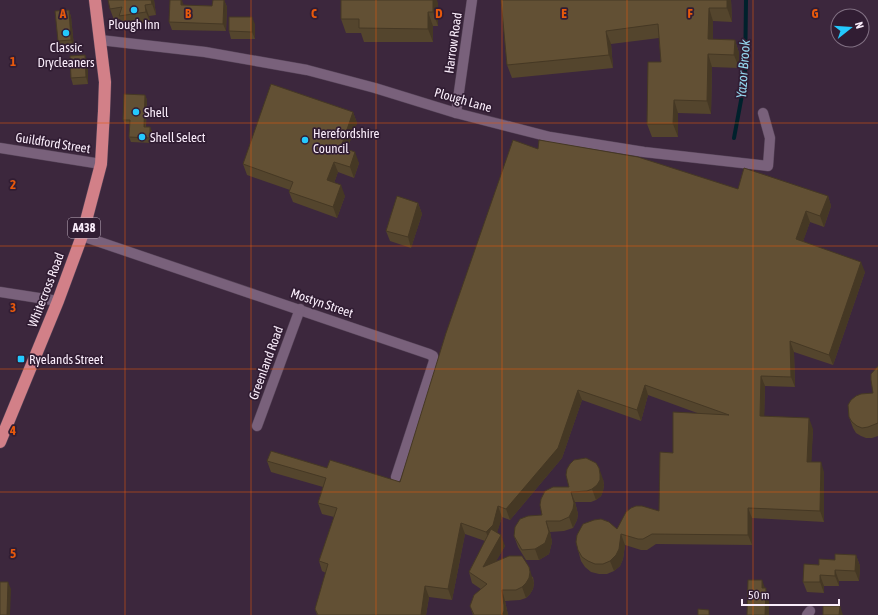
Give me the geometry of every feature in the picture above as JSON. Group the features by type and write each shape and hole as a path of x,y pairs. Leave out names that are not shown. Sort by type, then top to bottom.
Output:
{"highway":[{"name":"Whitecross Road","path":"0,442 58,301 82,236 101,164 104,82 95,0"}],"street":[{"name":"Harrow Road","path":"456,113 472,0"},
{"name":"Plough Lane","path":"100,40 205,52 307,70 375,88 456,113 550,137 644,152 768,166 770,138 763,113"},
{"name":"Guildford Street","path":"0,148 101,164"},
{"name":"Mostyn Street","path":"82,236 300,309 433,356 434,361 396,477"},
{"path":"0,292 58,301"},
{"name":"Greenland Road","path":"257,426 300,309"}],"building":[{"path":"108,0 151,0 152,4 145,5 146,12 119,16 122,7 110,9"},
{"path":"170,0 181,0 181,5 212,6 213,0 224,0 223,24 169,22"},
{"path":"341,0 433,0 433,12 428,12 428,29 359,28 359,19 341,19"},
{"path":"501,0 727,0 727,8 709,8 708,39 735,40 734,55 708,54 707,101 674,100 673,124 647,124 648,62 661,62 658,24 606,31 609,55 507,65"},
{"name":"Classic Drycleaners","path":"69,10 71,40 58,41 55,11"},
{"path":"229,17 252,17 252,32 229,31"},
{"path":"85,55 86,77 71,78 70,56"},
{"name":"Herefordshire Council","path":"271,84 353,112 341,147 355,152 350,167 334,162 327,180 341,185 333,207 289,192 293,182 243,164"},
{"name":"Shell","path":"124,94 145,95 144,127 150,127 150,138 129,137 130,120 123,120"},
{"path":"513,140 538,149 539,140 638,157 738,189 744,168 828,196 820,216 806,211 796,239 861,262 829,355 790,341 791,377 761,376 760,416 809,418 807,462 821,462 820,511 748,508 748,535 652,534 643,539 638,539 621,534 619,549 610,561 603,564 595,564 588,561 582,557 576,542 577,535 583,524 601,519 609,522 617,529 626,512 631,508 642,506 659,511 660,452 673,453 673,412 729,415 645,385 637,410 578,390 558,448 506,509 498,506 493,525 486,532 461,523 448,589 425,586 421,615 318,615 315,609 328,564 319,561 337,508 318,503 326,478 267,461 271,451 327,468 330,460 400,482 446,333"},
{"path":"397,196 418,203 408,237 386,231"},
{"path":"878,366 878,423 862,428 852,422 849,417 848,405 856,396 873,393 871,374"},
{"path":"586,458 596,463 599,468 600,480 597,485 587,491 571,492 574,503 569,517 560,521 546,521 549,532 545,543 535,549 522,550 514,536 515,527 520,519 528,516 542,515 540,505 545,491 553,487 569,487 566,475 567,469 574,460"},
{"path":"491,529 501,535 483,567 509,556 522,556 529,567 529,578 522,587 516,590 502,590 504,611 502,615 474,615 470,606 474,595 487,584 469,572"},
{"path":"835,554 856,555 855,571 835,570 835,576 820,575 820,582 803,582 804,564 819,565 819,559 835,560"},
{"path":"748,580 762,580 762,588 766,588 765,615 747,615"},
{"path":"0,582 8,582 7,615 0,615"},
{"path":"823,606 840,606 839,615 823,615"},
{"path":"698,609 709,610 709,615 698,615"}],"waterway":[{"name":"Yazor Brook","path":"734,138 745,79 746,0"}],"place":[{"name":"Plough Inn","path":"134,10"},
{"name":"Classic Drycleaners","path":"66,33"},
{"name":"Shell","path":"136,112"},
{"name":"Shell Select","path":"142,137"},
{"name":"Herefordshire Council","path":"305,140"},
{"name":"Ryelands Street","path":"21,359"}]}
